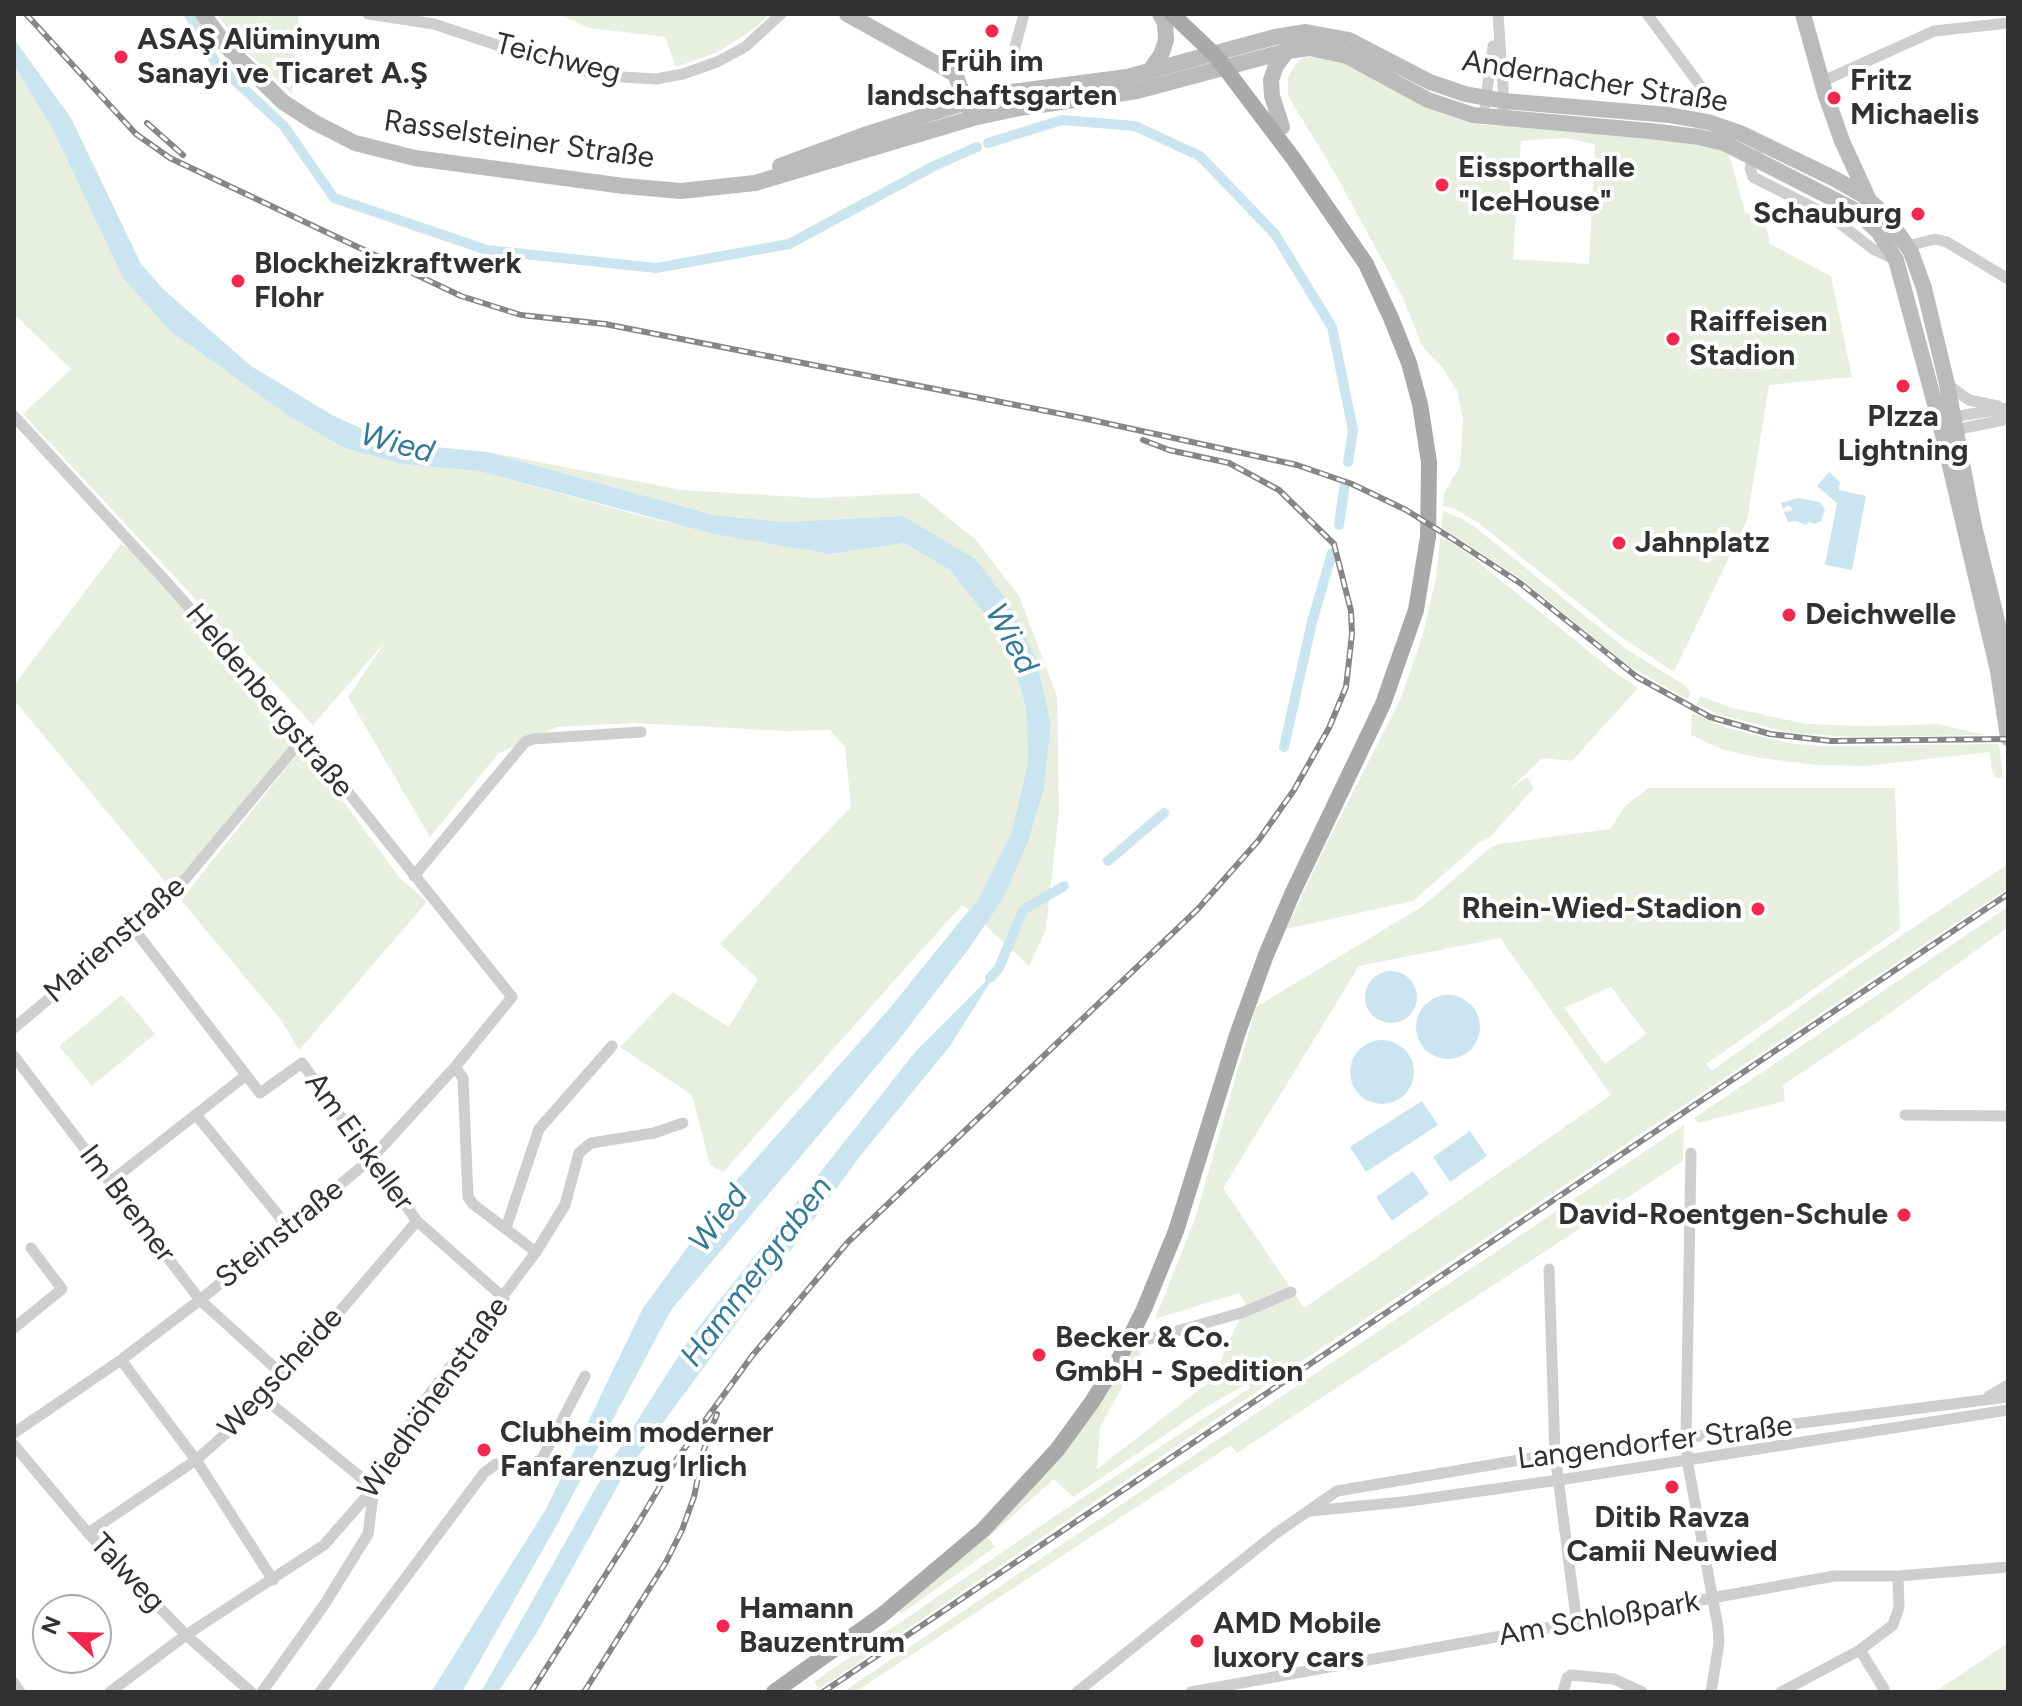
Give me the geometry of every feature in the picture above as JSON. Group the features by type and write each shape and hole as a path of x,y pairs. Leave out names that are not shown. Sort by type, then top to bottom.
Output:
{"main road":[{"path":"1172,14 1221,53"},
{"path":"1189,14 1232,68 1357,250"},
{"path":"784,1689 938,1570 1000,1514 1075,1426 1106,1380 1132,1333 1176,1231 1237,1035 1266,955 1383,704 1406,646 1421,590 1430,507 1429,462 1420,404 1409,363 1348,226 1282,127 1232,68"}],"street":[{"name":"Rasselsteiner Straße","path":"203,14 227,47 283,102 355,143 431,161 681,191 755,183 973,118 1137,91 1232,68"},
{"name":"Teichweg","path":"368,14 434,24 542,60 605,76 656,79 683,74 717,62 759,37 781,14"},
{"path":"847,14 955,74 973,118"},
{"path":"1014,51 1024,14"},
{"path":"1148,73 1161,55 1166,40 1165,23 1160,14"},
{"path":"1482,117 1491,76 1497,14"},
{"path":"1497,14 1503,119"},
{"path":"1647,14 1711,100"},
{"path":"1803,14 1821,82 1842,141 1869,200"},
{"path":"1821,82 1934,31 2008,23"},
{"name":"Andernacher Straße","path":"1221,53 1285,34 1329,34 1361,44 1443,87 1486,98 1689,118 1732,129 1835,179 1869,200 1892,222 1908,246 1924,288 1947,384 1948,425 1998,671 2008,738"},
{"name":"Andernacher Straße","path":"1232,68 1287,51 1310,48 1338,52 1439,105 1482,117 1699,137 1724,143 1839,200 1872,224 1896,260 1948,425 2008,666"},
{"path":"1282,127 1272,96 1271,80 1287,51"},
{"name":"Rasselsteiner Straße","path":"734,184 841,143 966,101 1011,91 1148,73 1221,53"},
{"path":"1839,200 1835,179 1842,158 1842,141"},
{"path":"1774,148 1760,151 1755,157 1750,168 1753,177 1830,216 1873,249 1896,260"},
{"path":"1872,224 1908,246 1929,240 1947,242 2008,279"},
{"path":"1947,384 1969,400 2007,412"},
{"path":"1948,425 2007,412"},
{"name":"Heldenbergstraße","path":"14,416 304,737 512,997"},
{"path":"414,876 525,742 641,732"},
{"name":"Marienstraße","path":"14,1028 171,896 304,737"},
{"path":"111,1181 245,1076 133,928"},
{"name":"Steinstraße","path":"14,1433 121,1360 200,1300 371,1159 455,1067 512,997"},
{"path":"506,1228 539,1129 612,1046"},
{"name":"Im Bremer","path":"14,1056 200,1300 284,1376"},
{"name":"Am Eiskeller","path":"245,1076 260,1093 302,1063 417,1221 504,1298"},
{"path":"455,1067 463,1078 468,1197 536,1252"},
{"path":"1905,1115 2008,1116"},
{"path":"197,1116 288,1227"},
{"name":"Wiedhöhenstraße","path":"110,1692 186,1635 324,1545 374,1488 420,1407 504,1298 565,1205 579,1153 591,1143 654,1133 683,1123"},
{"path":"1691,1153 1686,1438 1719,1643 1711,1692"},
{"name":"Wegscheide","path":"88,1533 196,1460 265,1399 417,1221"},
{"path":"14,1328 62,1289 31,1248"},
{"path":"1549,1269 1555,1454 1577,1625"},
{"path":"1132,1333 1149,1339 1244,1312 1291,1292"},
{"path":"121,1360 196,1460 273,1580"},
{"path":"320,1692 484,1473 496,1464 529,1465 542,1459 585,1376"},
{"path":"1980,1401 2008,1385"},
{"name":"Langendorfer Straße","path":"1077,1692 1275,1534 1337,1491 1555,1454 2008,1397"},
{"path":"262,1692 324,1605 368,1534 374,1488 265,1399"},
{"name":"Langendorfer Straße","path":"1309,1511 1559,1480 2008,1410"},
{"name":"Langendorfer Straße","path":"1985,1415 2008,1420"},
{"name":"Talweg","path":"14,1445 88,1533 186,1635 251,1692"},
{"name":"Am Schloßpark","path":"1191,1692 1577,1625 1834,1576 1898,1576 2008,1567"},
{"path":"1785,1691 1860,1650 1893,1625 1899,1607 1898,1576"},
{"path":"1860,1650 1884,1689"},
{"path":"1563,1692 1571,1675 1614,1679 1637,1691"},
{"path":"14,1683 20,1692"}],"green space":[{"path":"217,14 299,14 292,94 241,46"},
{"path":"558,14 769,14 758,26 718,52 676,67 665,37 589,28"},
{"path":"1321,56 1346,61 1443,114 1483,125 1560,128 1728,150 1745,212 1766,225 1770,244 1831,276 1852,377 1769,385 1747,520 1674,672 1617,634 1479,523 1455,509 1443,506 1444,493 1460,466 1463,419 1457,391 1443,368 1422,346 1404,300 1336,175 1288,96 1288,78 1302,58","holes":["1565,138 1595,144 1589,264 1513,259 1521,141"]},
{"path":"14,65 53,130 123,278 169,330 287,415 344,448 403,464 478,471 656,520 831,554 904,543 950,570 1007,643 1026,708 1028,762 1012,831 979,898 969,910 962,905 723,1172 710,1165 692,1095 620,1047 673,992 729,1027 758,979 720,944 851,807 845,747 830,730 788,731 634,723 557,727 498,754 430,837 348,697 386,641 313,725 23,414 71,369 14,314"},
{"path":"488,452 681,490 818,498 918,493 977,541 1019,596 1057,696 1059,811 1046,929 1029,966 985,925 1003,899 1028,842 1044,789 1051,725 1037,661 1009,603 903,516 784,522 713,515"},
{"path":"1443,511 1475,527 1626,649 1686,686 1690,693 1687,699 1627,665 1524,581 1441,527"},
{"path":"1440,538 1467,553 1638,688 1572,761 1542,758 1508,791 1527,777 1534,788 1489,838 1480,842 1413,901 1286,929 1401,698 1423,634 1436,577"},
{"path":"121,544 134,552 296,738 172,890 14,700 14,685"},
{"path":"1700,696 1732,708 1807,724 1938,724 1985,735 1856,737 1790,733 1717,714 1696,704"},
{"path":"1692,713 1727,728 1788,743 1824,746 1999,744 2003,777 1996,778 1992,771 1990,752 1866,766 1815,765 1760,758 1724,750 1691,735"},
{"path":"303,747 400,878 427,902 299,1050 281,1020 181,900"},
{"path":"1649,788 1895,788 1900,929 1706,1064 1712,1071 1852,969 2008,864 2008,888 819,1689 814,1682 1049,1520 1250,1388 1248,1383 1206,1407 1073,1497 1054,1479 988,1538 995,1547 901,1614 899,1610 985,1536 1134,1344 1146,1344 1100,1427 1097,1469 1212,1380 1246,1304 1239,1293 1155,1319 1194,1222 1256,1007 1423,906 1498,844 1610,829 1626,805","holes":["1500,938 1611,1095 1304,1308 1223,1188 1359,966","1611,987 1646,1034 1605,1064 1564,1008"]},
{"path":"2008,907 2008,927 1876,1023 1783,1085 1785,1101 1698,1123 1694,1118"},
{"path":"122,995 155,1034 92,1086 59,1046"},
{"path":"1684,1125 1683,1161 1237,1453 1231,1445 855,1692 843,1692"},
{"path":"2008,1643 2008,1692 1935,1692"}],"water":[{"name":"Wied","path":"14,39 71,118 141,264 163,289 251,366 332,415 393,443 488,452 713,515 784,522 903,516 975,559 1009,603 1037,661 1051,725 1044,789 1028,842 1003,899 897,1042 671,1310 554,1530 462,1692 431,1692 546,1509 643,1308 736,1181 889,1009 979,898 1012,831 1028,762 1026,708 1007,643 950,570 904,543 831,554 714,534 478,471 403,464 344,448 287,415 169,330 123,278 53,130 14,65"},
{"path":"1829,472 1840,482 1839,490 1866,496 1852,570 1825,565 1837,503 1817,486"},
{"path":"1798,498 1820,502 1825,510 1821,521 1815,524 1808,522 1807,525 1788,522 1784,512 1792,508 1788,505 1783,509 1781,503"},
{"path":"999,968 950,1046 861,1155 622,1478 536,1634 498,1692 481,1692 607,1468 690,1338 915,1052"},
{"path":"1391,971 1409,979 1417,997 1409,1015 1391,1023 1373,1015 1365,997 1373,979"},
{"path":"1448,995 1466,1001 1474,1009 1480,1027 1474,1045 1466,1053 1448,1059 1430,1053 1422,1045 1416,1027 1422,1009 1430,1001"},
{"path":"1382,1040 1400,1046 1408,1054 1414,1072 1408,1090 1400,1098 1382,1104 1364,1098 1356,1090 1350,1072 1356,1054 1364,1046"},
{"path":"1422,1101 1438,1125 1366,1172 1350,1147"},
{"path":"1470,1131 1487,1156 1450,1182 1433,1157"},
{"path":"1413,1171 1429,1194 1392,1221 1376,1197"}],"waterway":[{"name":"Hammergraben","path":"189,14 215,62 284,126 334,198 487,250 656,268 789,244 934,166 977,147"},
{"name":"Hammergraben","path":"988,143 1062,120 1135,126 1200,156 1275,234 1332,327 1353,430 1348,462"},
{"name":"Hammergraben","path":"1339,525 1345,483"},
{"name":"Hammergraben","path":"1284,747 1312,622 1332,553"},
{"name":"Hammergraben","path":"1108,861 1164,813"},
{"name":"Hammergraben","path":"990,978 999,968 1023,910 1064,886"}],"railway":[{"path":"26,14 136,134 170,158 461,296 521,315 605,324 1087,419 1297,465 1352,484 1406,510 1520,583 1637,677 1710,717 1770,734 1831,741 2008,739"},
{"path":"147,123 183,155"},
{"path":"531,1692 674,1463 752,1356 848,1242 1197,910 1258,841 1294,790 1329,728 1346,687 1352,634 1351,611 1334,544 1279,490 1229,463 1169,450 1143,440"},
{"path":"823,1692 2008,894"},
{"path":"584,1692 666,1562 682,1530 694,1497 703,1452 717,1414"}],"place":[{"name":"Früh im landschaftsgarten","path":"992,31"},
{"name":"ASAŞ Alüminyum Sanayi ve Ticaret A.Ş","path":"121,57"},
{"name":"Fritz Michaelis","path":"1834,98"},
{"name":"Eissporthalle \"IceHouse\"","path":"1442,185"},
{"name":"Schauburg","path":"1918,214"},
{"name":"Blockheizkraftwerk Flohr","path":"238,281"},
{"name":"Raiffeisen Stadion","path":"1673,339"},
{"name":"PIzza Lightning","path":"1903,386"},
{"name":"Jahnplatz","path":"1619,543"},
{"name":"Deichwelle","path":"1789,615"},
{"name":"Rhein-Wied-Stadion","path":"1758,909"},
{"name":"David-Roentgen-Schule","path":"1904,1215"},
{"name":"Becker & Co. GmbH - Spedition","path":"1039,1355"},
{"name":"Clubheim moderner Fanfarenzug Irlich","path":"484,1450"},
{"name":"Ditib Ravza Camii Neuwied","path":"1672,1487"},
{"name":"Hamann Bauzentrum","path":"723,1626"},
{"name":"AMD Mobile luxory cars","path":"1197,1641"}]}
